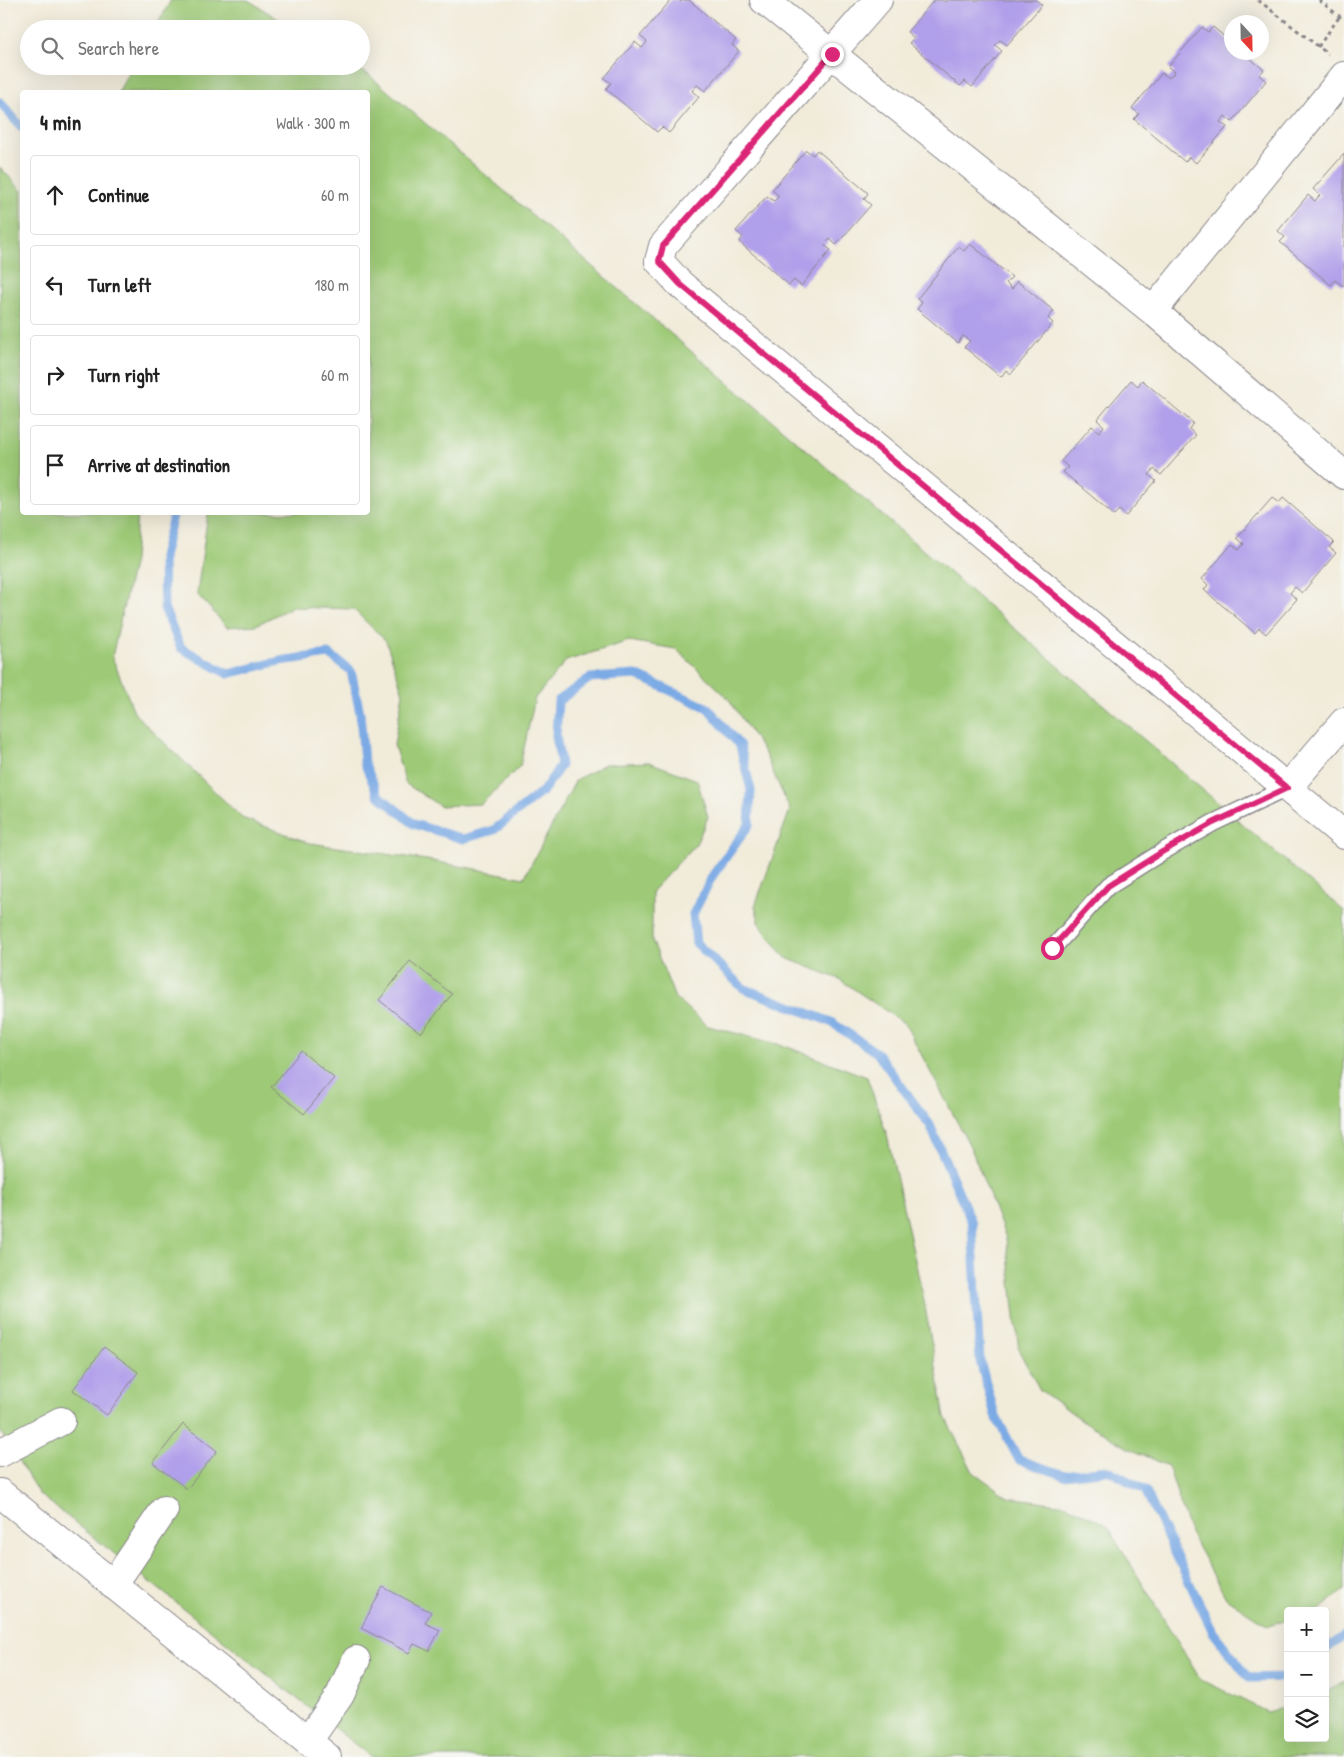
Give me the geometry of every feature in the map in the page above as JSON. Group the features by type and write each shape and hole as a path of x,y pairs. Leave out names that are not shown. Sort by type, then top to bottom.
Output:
{"street":[{"path":"764,0 1153,311 1344,475"},
{"path":"878,0 663,246 659,261 680,284 1344,835"},
{"path":"1153,311 1338,66"},
{"path":"1287,788 1344,722"},
{"path":"0,1453 61,1421"},
{"path":"0,1493 318,1749 356,1660"},
{"path":"113,1585 164,1510"}],"lane":[{"path":"1052,948 1108,886 1213,823 1287,788"}],"path":[{"path":"1258,0 1318,47 1338,66"},
{"path":"1319,0 1344,20"},
{"path":"1318,47 1340,16"}],"green space":[{"path":"171,0 248,0 280,20 160,20"},
{"path":"128,75 369,75 1344,911 1344,1590 1323,1607 1284,1607 1284,1621 1268,1626 1226,1598 1190,1533 1168,1466 1128,1448 1082,1420 1040,1390 1019,1351 1006,1238 971,1148 905,1024 839,979 786,958 760,925 755,906 790,810 764,752 728,698 676,649 629,641 566,661 535,698 520,766 481,804 440,806 406,784 394,745 403,693 386,641 353,609 292,607 256,625 227,627 197,594 208,515 370,515 370,90 119,90"},
{"path":"0,167 20,189 20,515 137,515 134,560 112,657 135,714 242,818 310,843 427,860 524,878 576,780 605,764 649,762 697,780 708,817 696,844 652,891 652,940 675,998 708,1026 785,1046 867,1077 887,1135 923,1296 945,1417 973,1472 1008,1497 1067,1505 1107,1525 1200,1679 1267,1712 1284,1708 1284,1742 1329,1742 1329,1690 1344,1681 1344,1757 371,1757 39,1494 0,1431"}],"building":[{"path":"671,0 679,0 681,2 682,0 689,0 736,40 732,45 739,51 705,91 697,85 692,91 699,97 669,133 662,127 657,132 606,89 611,83 604,78 635,42 642,48 647,42 640,36"},
{"path":"934,0 945,2 946,0 1036,0 1042,5 1007,45 1000,40 995,45 1002,51 972,87 965,81 960,86 909,43 914,38 907,32"},
{"path":"1202,27 1208,32 1213,27 1224,36 1224,60 1252,60 1264,70 1259,75 1266,81 1232,122 1225,116 1220,122 1227,127 1196,163 1189,157 1185,162 1134,119 1139,114 1132,108 1162,73 1169,78 1175,72 1168,67"},
{"path":"806,150 813,155 817,150 868,193 864,199 871,205 836,245 830,239 824,245 831,250 801,286 794,280 789,285 739,242 743,237 736,231 767,196 774,201 779,196 772,190"},
{"path":"1344,154 1343,286 1335,280 1331,285 1280,242 1285,237 1278,231 1308,195 1315,201 1320,195 1313,189"},
{"path":"970,244 1012,277 1006,283 1012,289 1017,281 1054,311 1048,318 1053,323 1011,374 1006,370 1001,377 964,347 970,341 963,336 958,343 917,309 922,303 917,299 959,246 964,251"},
{"path":"1131,380 1138,386 1142,380 1193,423 1189,429 1196,435 1161,475 1154,469 1149,475 1156,481 1126,516 1119,510 1114,515 1063,472 1068,467 1061,461 1092,426 1099,432 1104,426 1097,420"},
{"path":"1272,498 1279,503 1283,498 1334,542 1329,547 1336,553 1302,593 1295,587 1290,593 1297,599 1266,634 1259,628 1255,633 1204,590 1208,585 1202,579 1232,544 1239,550 1244,544 1237,538"},
{"path":"410,961 452,994 421,1033 379,1000"},
{"path":"301,1051 334,1078 304,1114 271,1087"},
{"path":"104,1347 138,1372 107,1415 73,1390"},
{"path":"183,1424 217,1451 187,1489 153,1463"},
{"path":"383,1587 431,1612 425,1623 440,1630 429,1651 414,1644 409,1653 361,1628"}],"waterway":[{"path":"0,102 20,126"},
{"path":"173,515 163,557 164,608 181,648 228,674 280,661 329,654 351,671 360,713 364,762 378,795 414,824 463,839 494,830 543,791 561,765 556,736 558,701 590,678 636,675 708,708 740,746 751,790 749,825 713,875 693,914 696,943 743,988 831,1022 877,1053 930,1125 972,1223 980,1361 995,1415 1019,1460 1064,1475 1108,1470 1145,1490 1213,1632 1249,1678 1284,1677"},
{"path":"1329,1647 1344,1636"}],"route":[{"path":"832,54 663,246 659,261 680,284 1287,788 1213,823 1108,886 1052,948"}]}
